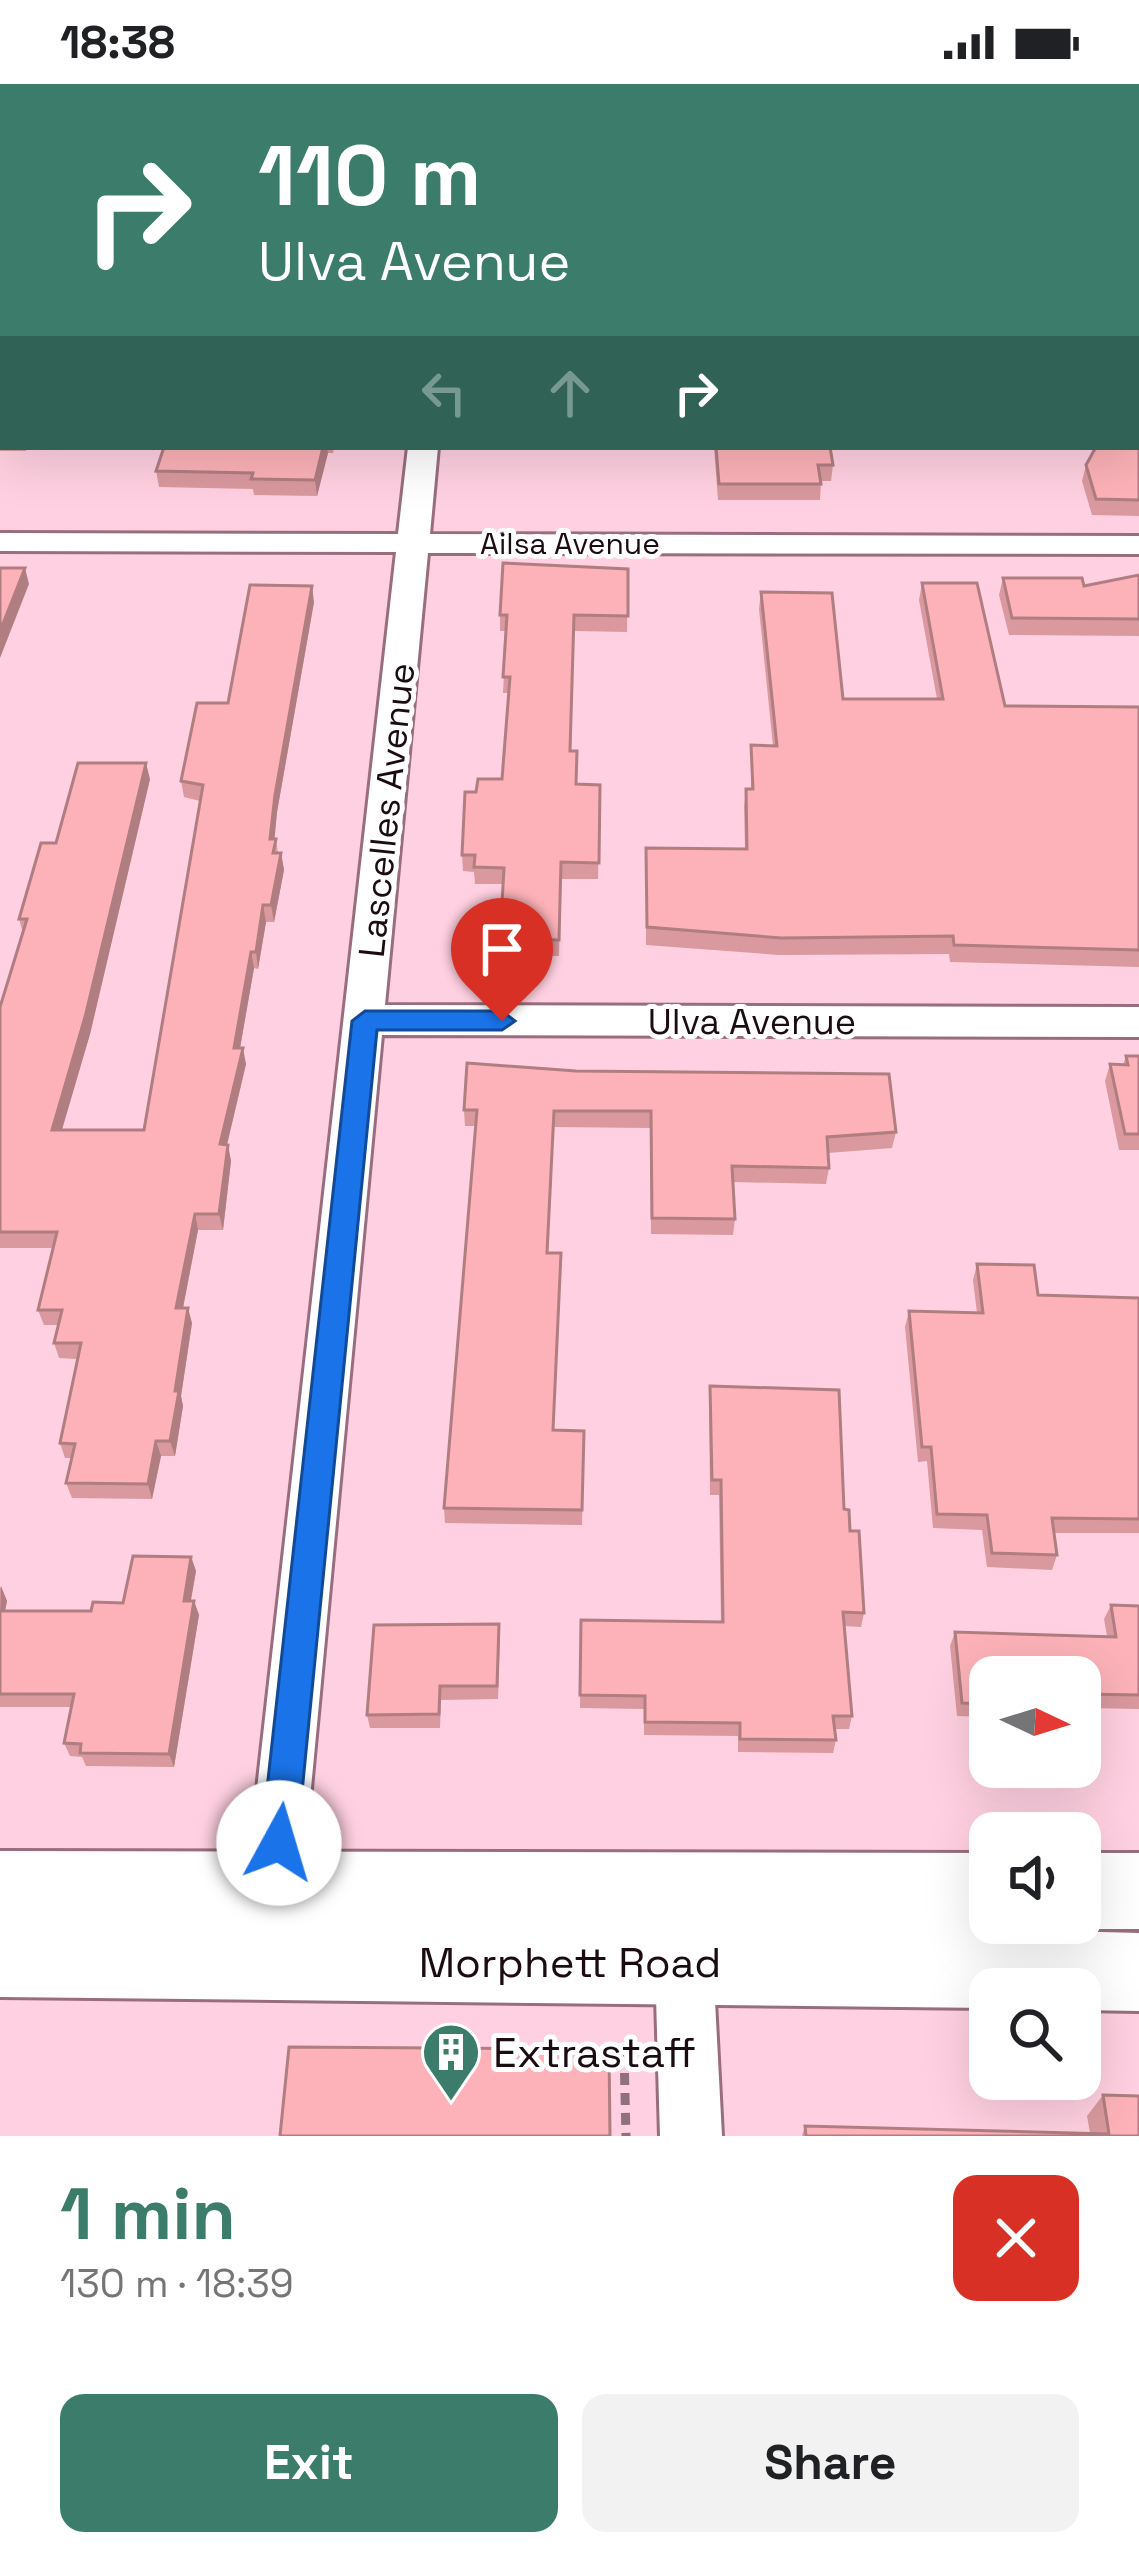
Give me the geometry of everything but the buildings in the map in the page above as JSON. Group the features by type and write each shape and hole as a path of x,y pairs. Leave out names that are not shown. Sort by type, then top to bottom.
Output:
{"main road":[{"name":"Morphett Road","path":"0,1889 270,1925 684,1962 1139,1972"},
{"path":"1101,1891 1139,1891"},
{"name":"Morphett Road","path":"0,1958 270,1925 969,1892"}],"street":[{"name":"Lascelles Avenue","path":"270,1925 423,450"},
{"name":"Ailsa Avenue","path":"0,542 1139,545"},
{"name":"Ulva Avenue","path":"365,1021 1139,1022"},
{"path":"684,1962 691,2136"}],"path":[{"path":"624,2053 626,2136"}],"place":[{"name":"Extrastaff","path":"451,2103"}],"route":[{"path":"279,1843 365,1021 502,1021"}]}
